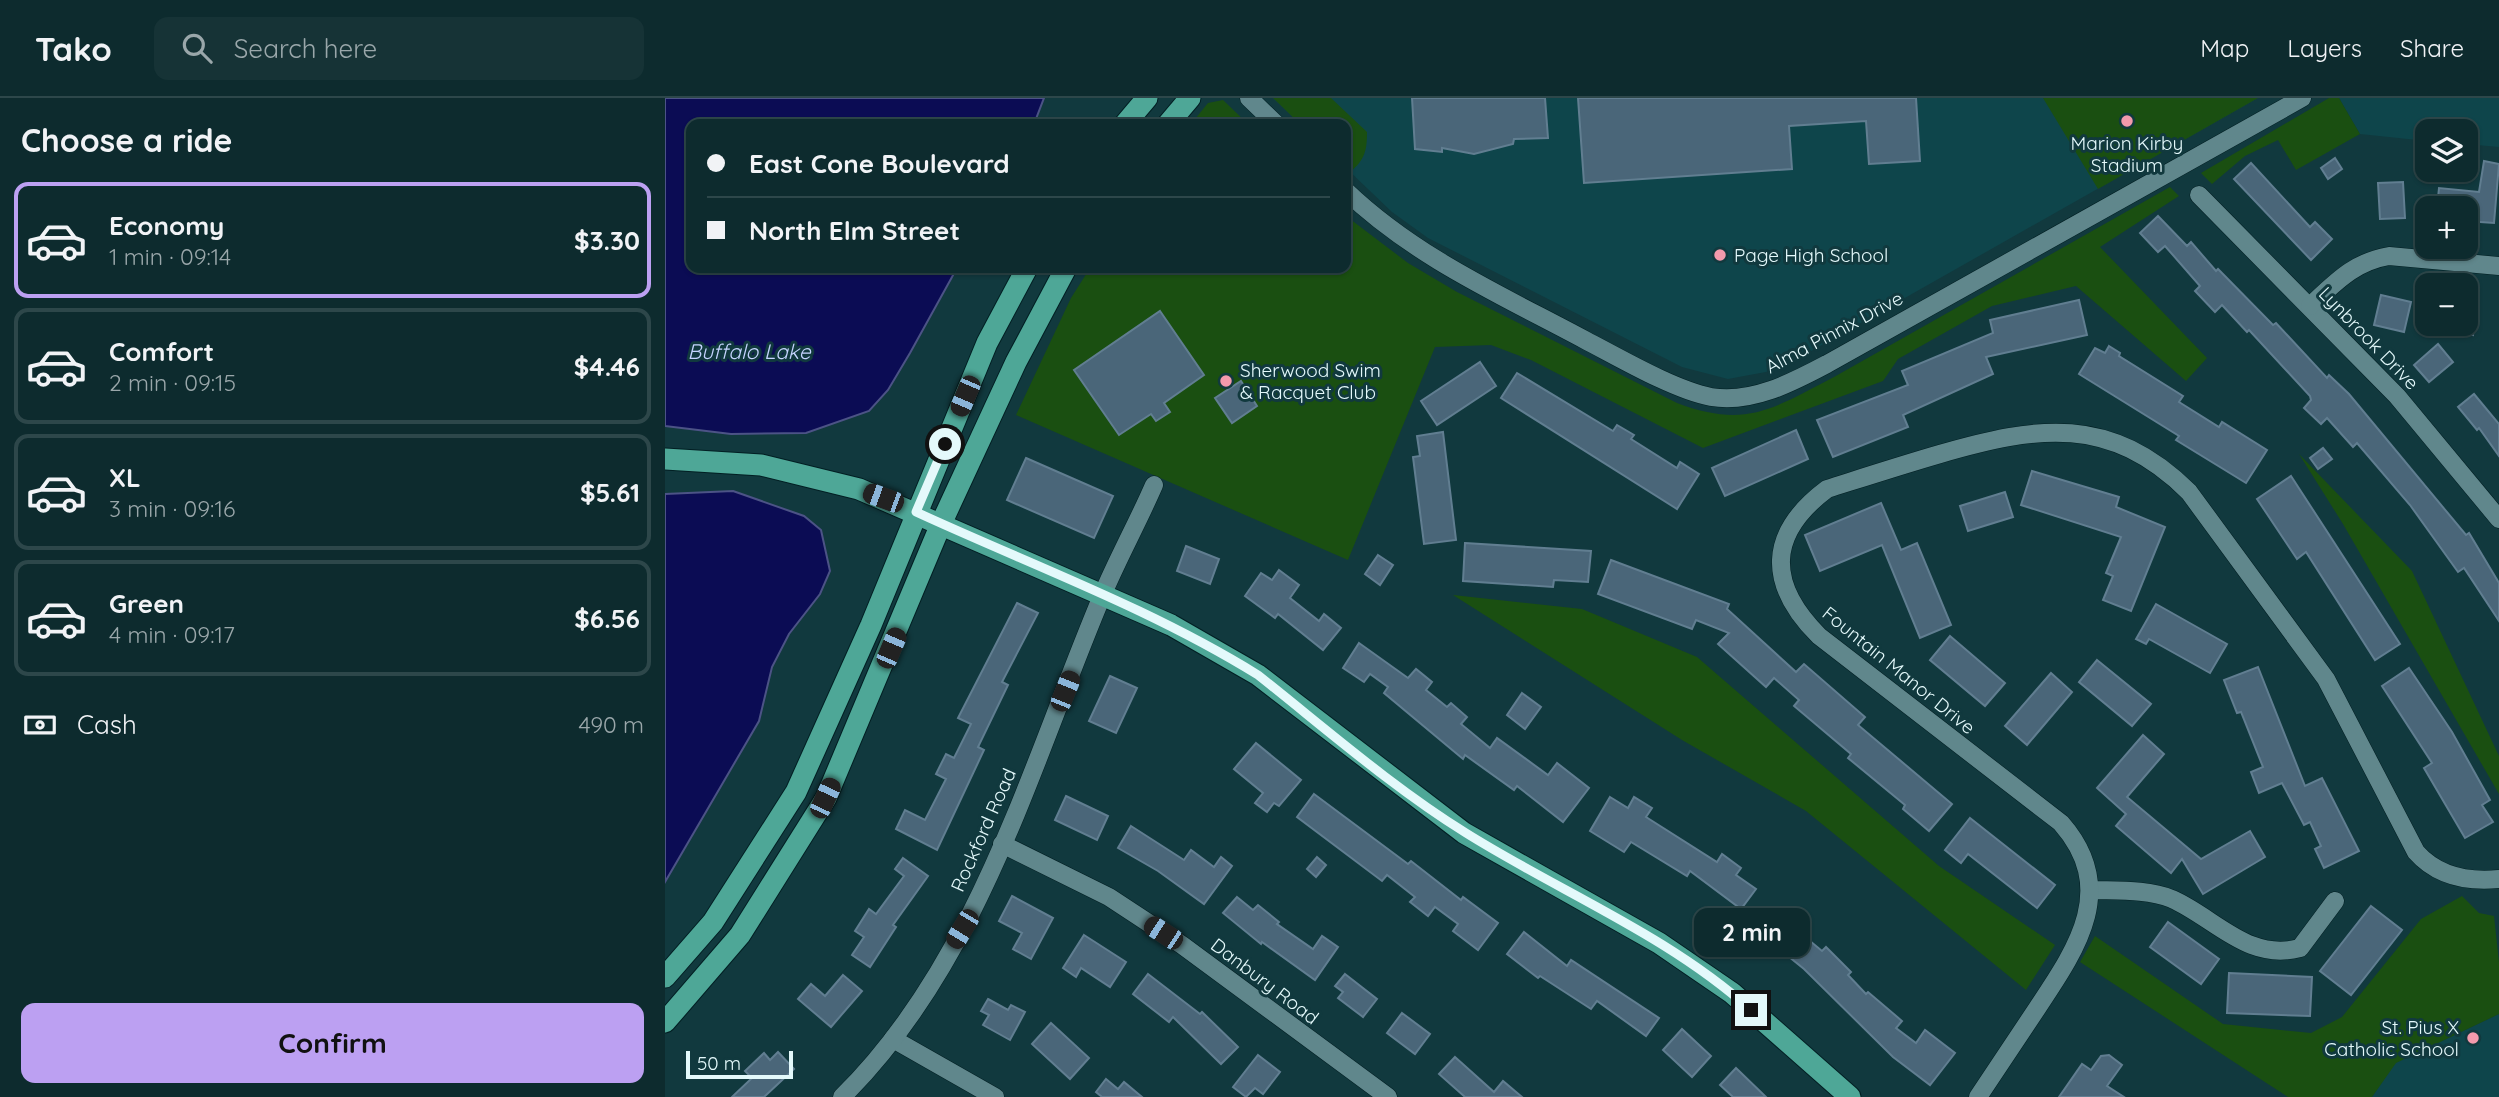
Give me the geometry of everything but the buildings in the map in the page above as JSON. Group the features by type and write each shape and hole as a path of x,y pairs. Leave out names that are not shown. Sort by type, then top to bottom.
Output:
{"main road":[{"path":"1129,119 1147,98"},
{"path":"1172,119 1191,98"},
{"path":"665,977 713,922 796,792 871,625 987,343 1024,273"},
{"path":"665,1022 740,935 825,798 941,524 1016,362 1063,273"},
{"path":"665,459 761,465 814,476 871,493 1171,625 1258,675 1464,832 1669,950 1732,993 1850,1097"}],"street":[{"path":"1249,98 1271,119"},
{"name":"Alma Pinnix Drive","path":"1351,195 1394,233 1437,261 1646,372 1711,397 1751,396 1791,383 1827,364 2302,98"},
{"name":"Lynbrook Drive","path":"2199,195 2397,396 2499,519"},
{"path":"2310,306 2346,272 2373,259 2389,256 2499,266"},
{"name":"Fountain Manor Drive","path":"1978,1097 2069,961 2083,929 2091,890 2081,852 2061,823 1819,636 1800,614 1786,589 1779,560 1790,529 1804,506 1827,489 2015,433 2087,435 2137,453 2175,478 2189,492 2317,664 2358,735 2416,852 2427,864 2453,877 2499,879"},
{"name":"Rockford Road","path":"842,1097 868,1072 893,1039 962,929 1002,844 1103,594 1154,485"},
{"name":"Danbury Road","path":"1002,844 1109,897 1161,931 1388,1097"},
{"path":"2091,890 2150,893 2170,898 2228,934 2271,952 2299,948 2335,901"},
{"path":"893,1039 995,1097"}],"shaded area":[{"name":"Page High School","path":"1273,98 2258,98 1790,363 1771,371 1728,379 1682,367 1428,238 1392,212 1351,173 1351,119 1295,119"},
{"path":"2339,98 2499,98 2499,147 2478,145 2478,119 2415,119 2415,140 2360,134"},
{"name":"St. Pius X Catholic School","path":"2499,1014 2499,1097 2372,1097 2395,1063"}],"green space":[{"path":"1273,98 1331,98 1367,132 1366,149 1362,159 1351,171 1351,119 1295,119"},
{"path":"2043,98 2258,98 2098,189"},
{"path":"2329,98 2339,98 2360,134 2296,170 2278,140 2245,156 2212,184 2201,173"},
{"path":"1223,100 1243,119 1195,119 1208,103"},
{"name":"Sherwood Swim & Racquet Club","path":"2170,187 2179,196 2100,247 2207,358 2186,381 2076,286 1992,306 1898,359 1883,381 1703,448 1531,360 1491,345 1435,347 1348,560 1016,415 1071,298 1087,273 1351,273 1351,220 1408,263 1457,292 1677,403 1701,411 1741,415 1758,412 1834,377"},
{"path":"2299,454 2412,571 2499,756 2499,794 2343,524"},
{"path":"1453,595 1582,609 1697,657 1939,866 2055,945 2026,990 1806,811 1682,740"},
{"path":"2462,896 2479,913 2494,916 2499,962 2499,1014 2396,1063 2372,1097 2288,1097 2080,962 2095,936 2223,1024 2311,1033 2342,1017 2421,919"}],"water":[{"name":"Buffalo Lake","path":"665,98 1044,98 1036,119 686,119 686,273 954,273 888,390 869,411 806,433 731,434 665,426"},
{"path":"733,491 804,516 821,530 830,571 820,594 789,634 772,667 759,721 665,882 665,494"}],"place":[{"name":"Marion Kirby Stadium","path":"2127,121"},
{"name":"Page High School","path":"1720,255"},
{"name":"Sherwood Swim & Racquet Club","path":"1226,381"},
{"name":"St. Pius X Catholic School","path":"2473,1038"}],"route":[{"path":"945,444 916,512 1171,625 1223,653 1258,675 1464,832 1659,943 1732,993 1751,1010"}]}
